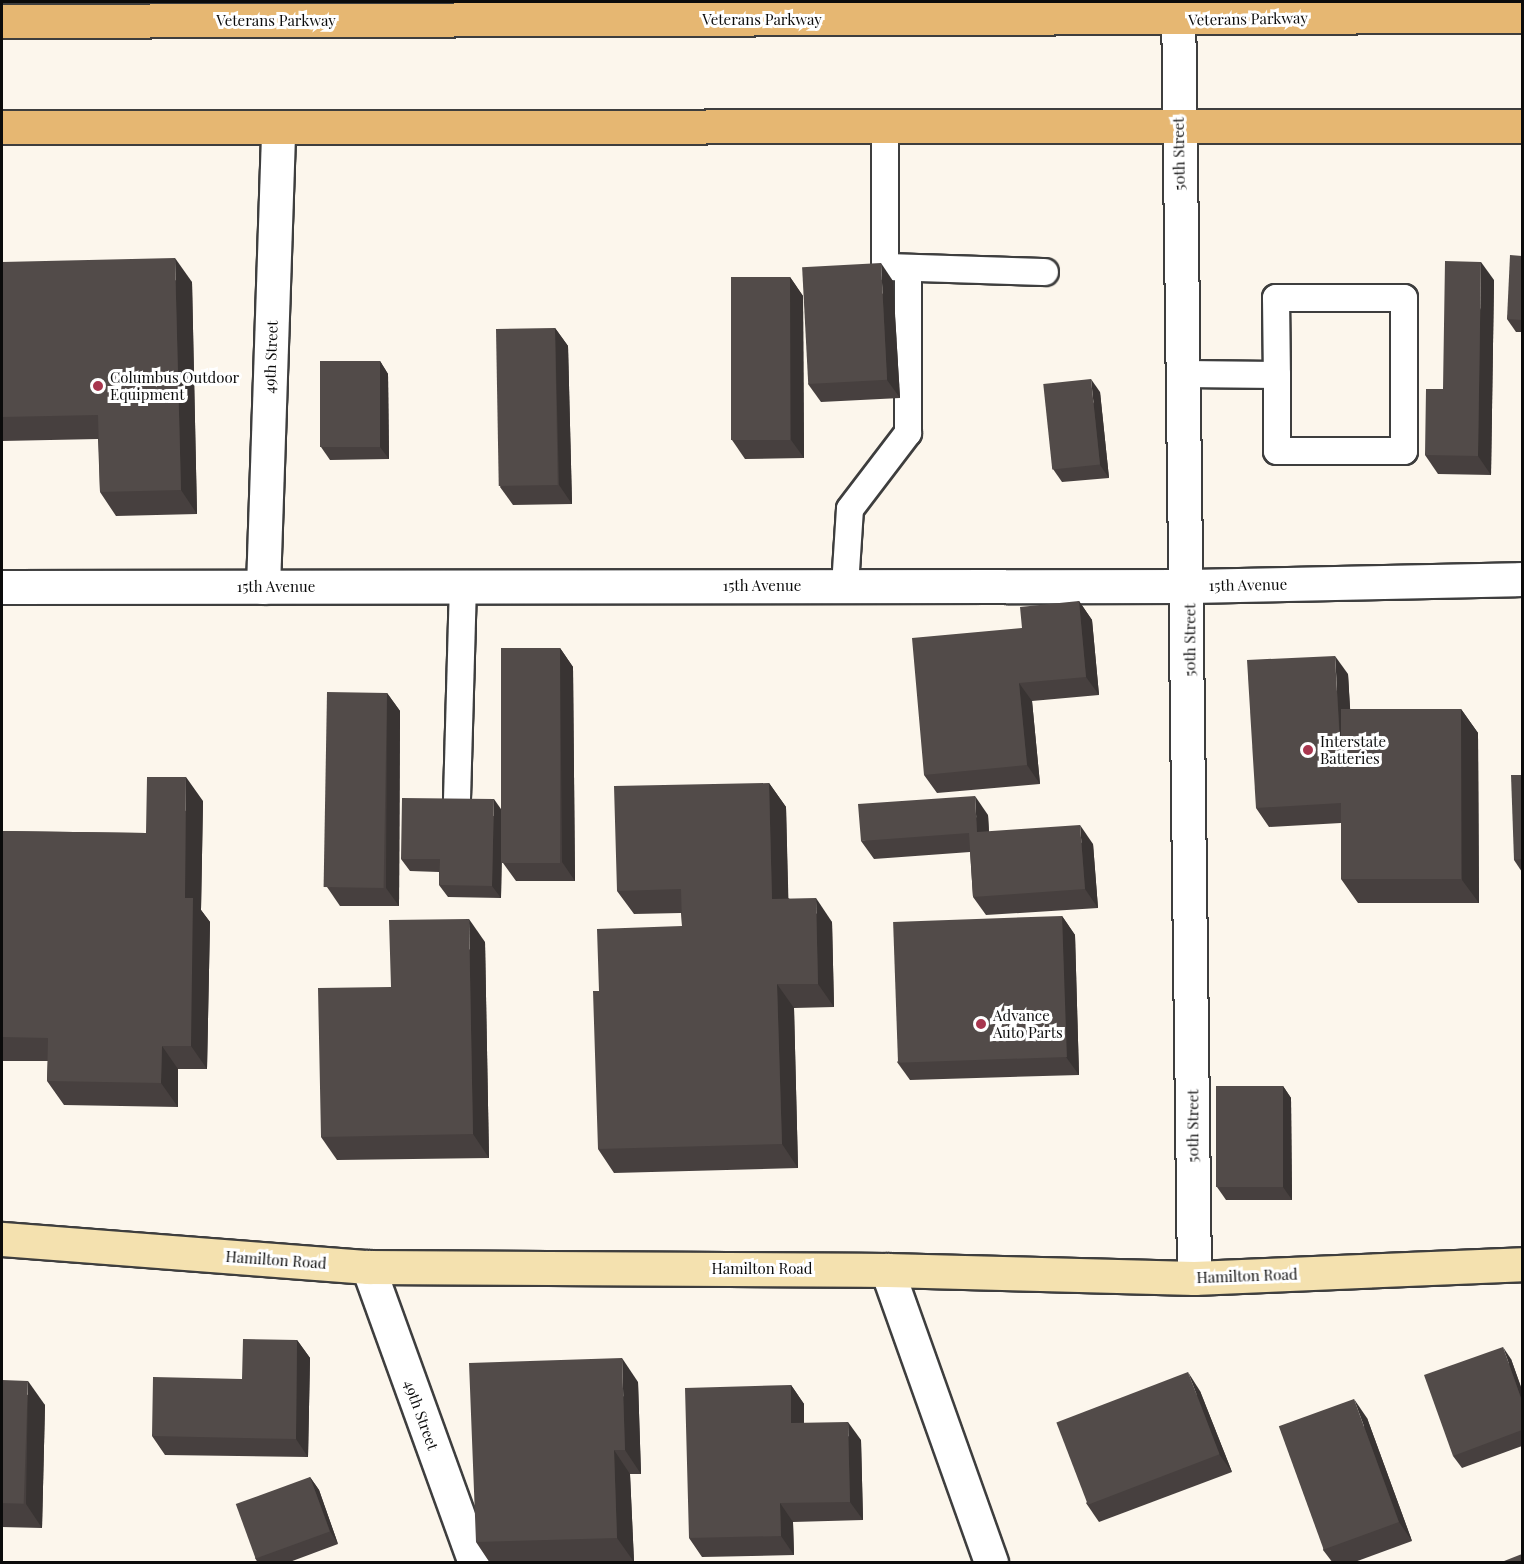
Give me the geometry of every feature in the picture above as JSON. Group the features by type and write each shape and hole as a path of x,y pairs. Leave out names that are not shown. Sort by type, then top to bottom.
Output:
{"main road":[{"name":"Veterans Parkway","path":"2,21 1178,11 1522,16"},
{"path":"2,126 1178,124 1522,126"}],"street":[{"name":"50th Street","path":"1178,11 1178,124 1190,586 1194,1278"},
{"name":"49th Street","path":"263,586 278,127"},
{"name":"15th Avenue","path":"2,587 1190,586 1522,579"},
{"name":"Hamilton Road","path":"2,1239 368,1267 887,1270 1194,1278 1522,1264"},
{"name":"49th Street","path":"368,1267 474,1563"},
{"path":"887,1270 991,1563"}],"lane":[{"path":"885,125 885,267 1045,272"},
{"path":"845,586 850,509 908,433 908,268"},
{"path":"1276,298 1404,298 1404,451 1277,451 1277,375 1276,298"},
{"path":"1185,374 1277,375"},
{"path":"458,799 463,586"}],"building":[{"path":"1510,255 1522,256 1522,320 1507,319"},
{"name":"Columbus Outdoor Equipment","path":"175,258 181,490 100,492 98,415 2,417 2,262"},
{"path":"1445,261 1481,262 1478,456 1425,455 1426,389 1443,389"},
{"path":"881,263 887,380 808,384 802,267"},
{"path":"731,277 790,277 790,440 731,440"},
{"path":"555,328 558,485 499,486 496,329"},
{"path":"320,361 380,361 380,447 320,447"},
{"path":"1091,379 1100,465 1052,470 1043,384"},
{"path":"1079,601 1086,677 1019,683 1027,765 924,775 912,638 1022,628 1020,607"},
{"path":"501,648 560,648 560,863 501,863"},
{"name":"Interstate Batteries","path":"1335,656 1341,803 1256,808 1247,660"},
{"path":"327,692 387,693 384,888 324,887"},
{"path":"1341,709 1461,709 1461,879 1341,879"},
{"path":"1511,775 1522,775 1522,859 1514,860"},
{"path":"147,777 186,777 185,898 193,898 191,1046 162,1046 161,1083 47,1081 48,1038 2,1037 2,831 146,833"},
{"path":"769,783 772,899 816,898 818,984 777,984 782,1144 598,1149 593,991 599,991 597,929 682,926 681,889 617,891 614,786"},
{"path":"975,796 977,832 1080,825 1085,889 973,897 969,833 861,841 858,804"},
{"path":"402,798 494,799 492,886 439,885 440,859 401,859"},
{"path":"1062,916 1067,1057 898,1063 893,922"},
{"path":"469,919 473,1134 321,1137 318,988 391,987 389,920"},
{"path":"1216,1086 1283,1086 1283,1187 1216,1187"},
{"path":"243,1339 297,1340 296,1439 152,1436 153,1377 242,1379"},
{"path":"1503,1347 1522,1401 1522,1430 1453,1456 1424,1375"},
{"path":"622,1358 625,1450 614,1450 617,1538 476,1542 469,1363"},
{"path":"1188,1372 1220,1454 1088,1505 1056,1423"},
{"path":"2,1380 28,1381 24,1504 2,1503"},
{"path":"791,1385 791,1423 848,1422 850,1502 780,1503 781,1536 689,1538 685,1388"},
{"path":"1354,1399 1399,1522 1324,1549 1279,1426"},
{"path":"310,1477 330,1532 256,1559 236,1504"},
{"path":"1522,1554 1522,1563 1499,1563"}],"place":[{"name":"Columbus Outdoor Equipment","path":"98,386"},
{"name":"Interstate Batteries","path":"1308,750"},
{"name":"Advance Auto Parts","path":"981,1024"}]}
